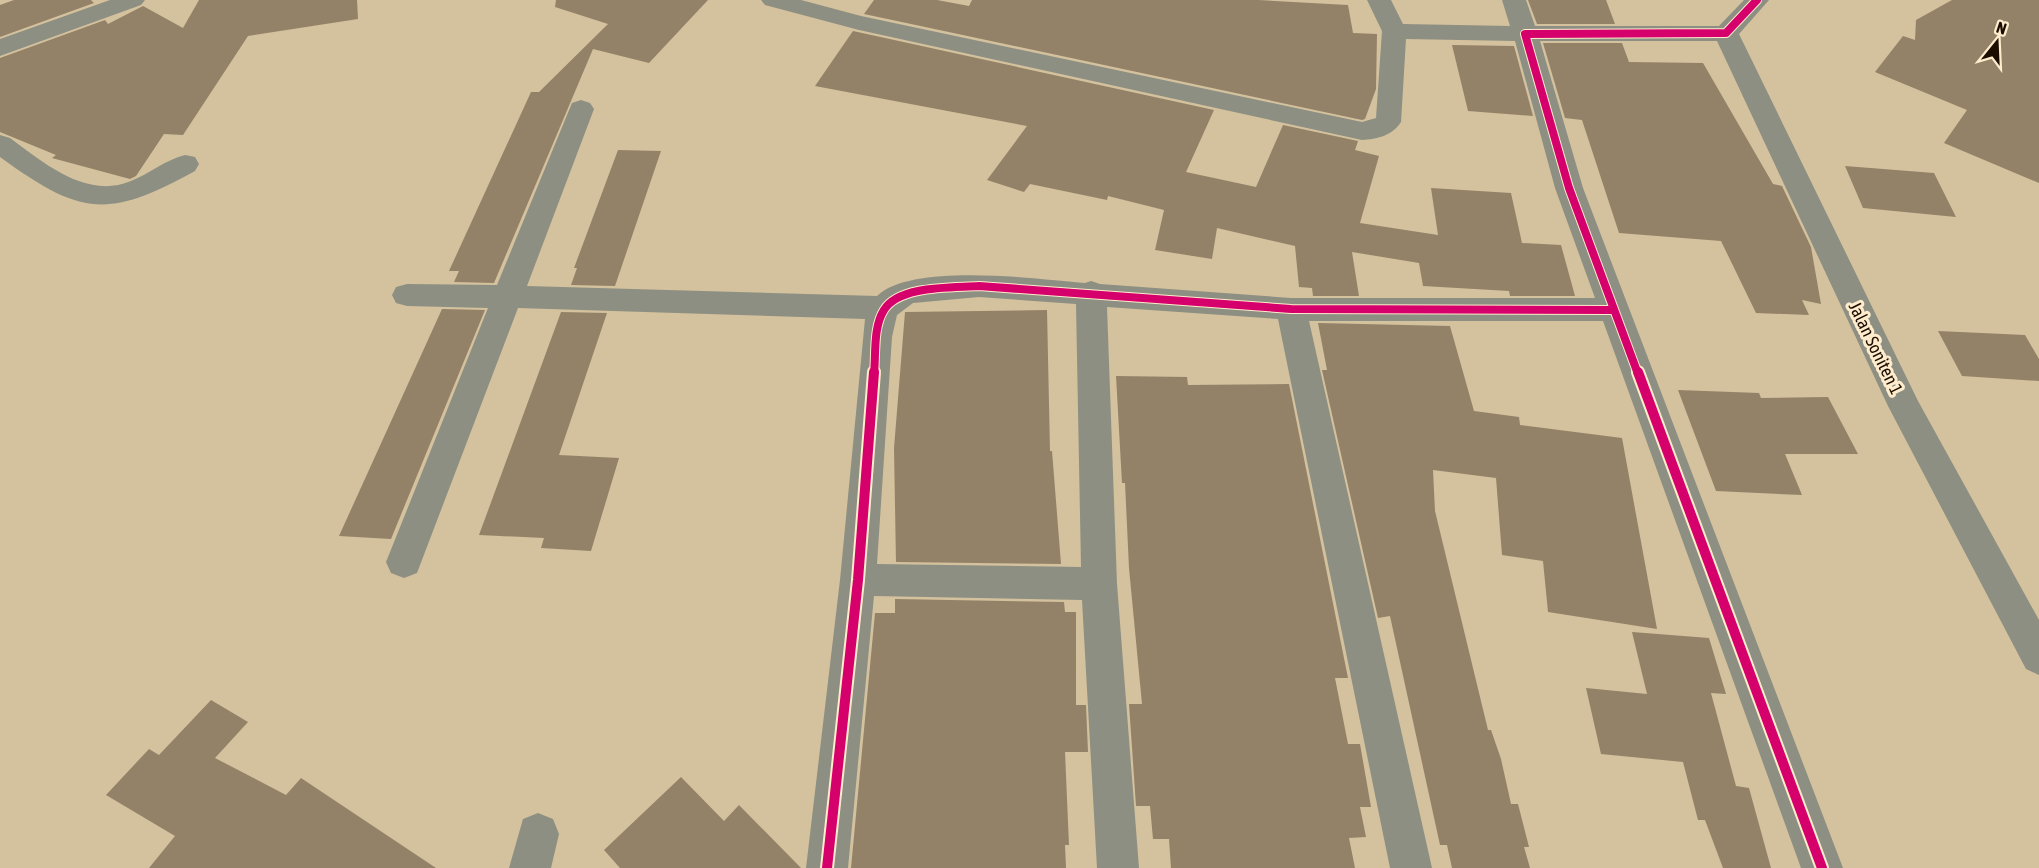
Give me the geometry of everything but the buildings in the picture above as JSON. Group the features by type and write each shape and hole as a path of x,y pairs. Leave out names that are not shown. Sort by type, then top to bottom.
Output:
{"street":[{"path":"0,48 133,0"},
{"path":"773,0 859,23 1362,131 1375,130 1388,122 1391,105 1395,31 1379,0"},
{"path":"1514,0 1569,188 1612,310 1822,868"},
{"path":"1395,31 1525,34 1726,33 1748,3"},
{"name":"Jalan Soniten 1","path":"1726,33 1904,406 2039,657"},
{"path":"404,562 581,109"},
{"path":"0,144 48,180 80,192 106,196 126,193 185,164"},
{"path":"407,295 657,299 884,308 903,295 979,286 1091,292 1291,309 1612,310"},
{"path":"1091,292 1099,584 1118,868"},
{"path":"827,868 858,580 877,338 884,308"},
{"path":"1291,309 1411,868"},
{"path":"858,580 1099,584"}],"cycle path":[{"path":"1757,0 1726,33 1525,34 1569,188 1822,868"},
{"path":"827,868 858,580 877,337 882,312 891,301 913,292 979,286 1291,309 1613,310"}]}
